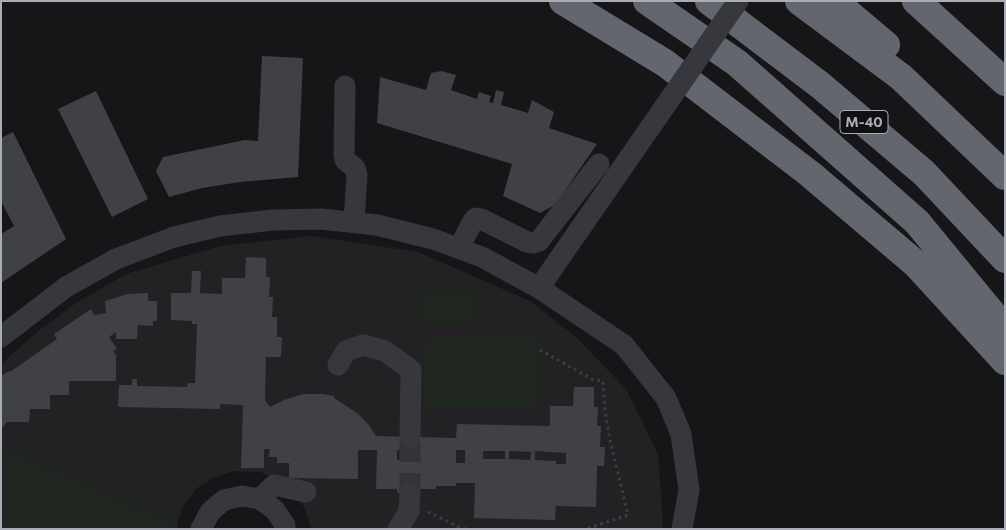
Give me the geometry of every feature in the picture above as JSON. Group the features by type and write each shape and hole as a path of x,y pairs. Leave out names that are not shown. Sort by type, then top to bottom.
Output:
{"highway":[{"path":"647,1 737,63 916,222 1005,329"},
{"name":"M-40","path":"709,1 820,85 924,174 1005,259"},
{"path":"799,1 901,77 1005,176"},
{"path":"834,1 892,49 901,77"},
{"path":"916,1 1005,82"},
{"path":"565,4 665,64 810,174 916,264 1005,361"}],"street":[{"path":"539,288 738,1"},
{"path":"345,86 344,154 346,160 355,168 357,175 354,222"},
{"path":"459,248 476,218 527,242 539,241 599,164"},
{"path":"1,336 66,287 116,259 174,237 220,226 273,220 321,219 387,227 433,239 482,257 539,288 624,346 666,398 681,434 689,490 682,529"},
{"path":"338,365 346,351 363,345 385,351 411,370 410,437"},
{"path":"260,499 274,486 306,492"},
{"path":"201,529 210,512 224,500 242,496 260,499 275,510 289,527"},
{"path":"398,529 409,511 409,498"}],"path":[{"path":"540,350 592,380 603,382 610,440 628,515 586,529"},
{"path":"409,498 461,528 466,529"}],"shaded area":[{"path":"312,236 418,252 530,301 577,338 626,389 658,454 662,529 311,529 305,508 284,482 260,472 234,471 213,478 197,488 184,505 177,524 1,444 1,365 41,329 76,303 126,274 220,246"},
{"path":"477,289 476,325 419,326 420,290"},
{"path":"425,337 540,337 539,408 425,408"},
{"path":"1,444 177,524 177,529 1,529"}],"building":[{"path":"262,56 303,58 298,177 240,182 202,188 169,197 156,171 163,157 245,140 258,141"},
{"path":"441,71 456,75 451,90 477,99 479,92 491,96 489,102 493,103 496,90 504,92 501,105 528,113 532,100 554,112 549,128 597,144 555,205 540,213 503,196 512,164 377,123 380,77 426,90 431,73"},
{"path":"96,91 148,199 112,217 58,109"},
{"path":"13,132 66,239 1,283 1,234 14,226 1,201 1,138"},
{"path":"246,257 266,258 266,277 270,277 269,297 273,297 272,317 277,317 277,337 282,337 281,357 266,357 265,400 270,407 303,394 323,394 334,396 334,398 357,413 376,436 456,438 457,424 550,426 550,406 573,406 574,387 594,387 594,407 598,407 597,426 601,426 600,447 605,447 604,466 597,466 596,507 556,506 555,520 474,518 475,483 456,483 456,486 436,486 436,489 416,489 416,494 397,493 397,489 376,489 377,450 358,450 358,479 289,478 289,463 277,463 277,457 269,457 270,449 264,449 264,468 241,468 243,405 220,404 220,409 118,407 119,385 132,385 132,379 137,379 137,386 187,387 188,383 195,383 197,324 192,324 192,321 171,320 171,293 191,293 192,271 201,271 200,293 222,294 222,278 245,278","holes":["397,450 410,450 409,460 397,460","456,450 465,450 465,463 456,463","483,451 505,451 505,459 483,459","509,451 531,452 530,460 509,459","535,451 566,453 566,464 556,464 556,461 535,460"]},
{"path":"148,293 148,301 157,301 157,321 153,321 153,326 138,325 137,339 116,339 116,332 109,337 117,349 113,351 116,355 116,381 69,381 69,395 50,395 50,409 30,409 29,422 7,422 1,429 1,376 10,372 57,339 54,334 91,309 94,315 106,313 105,301 128,294"}],"tunnel":[{"path":"410,437 410,494"}]}
